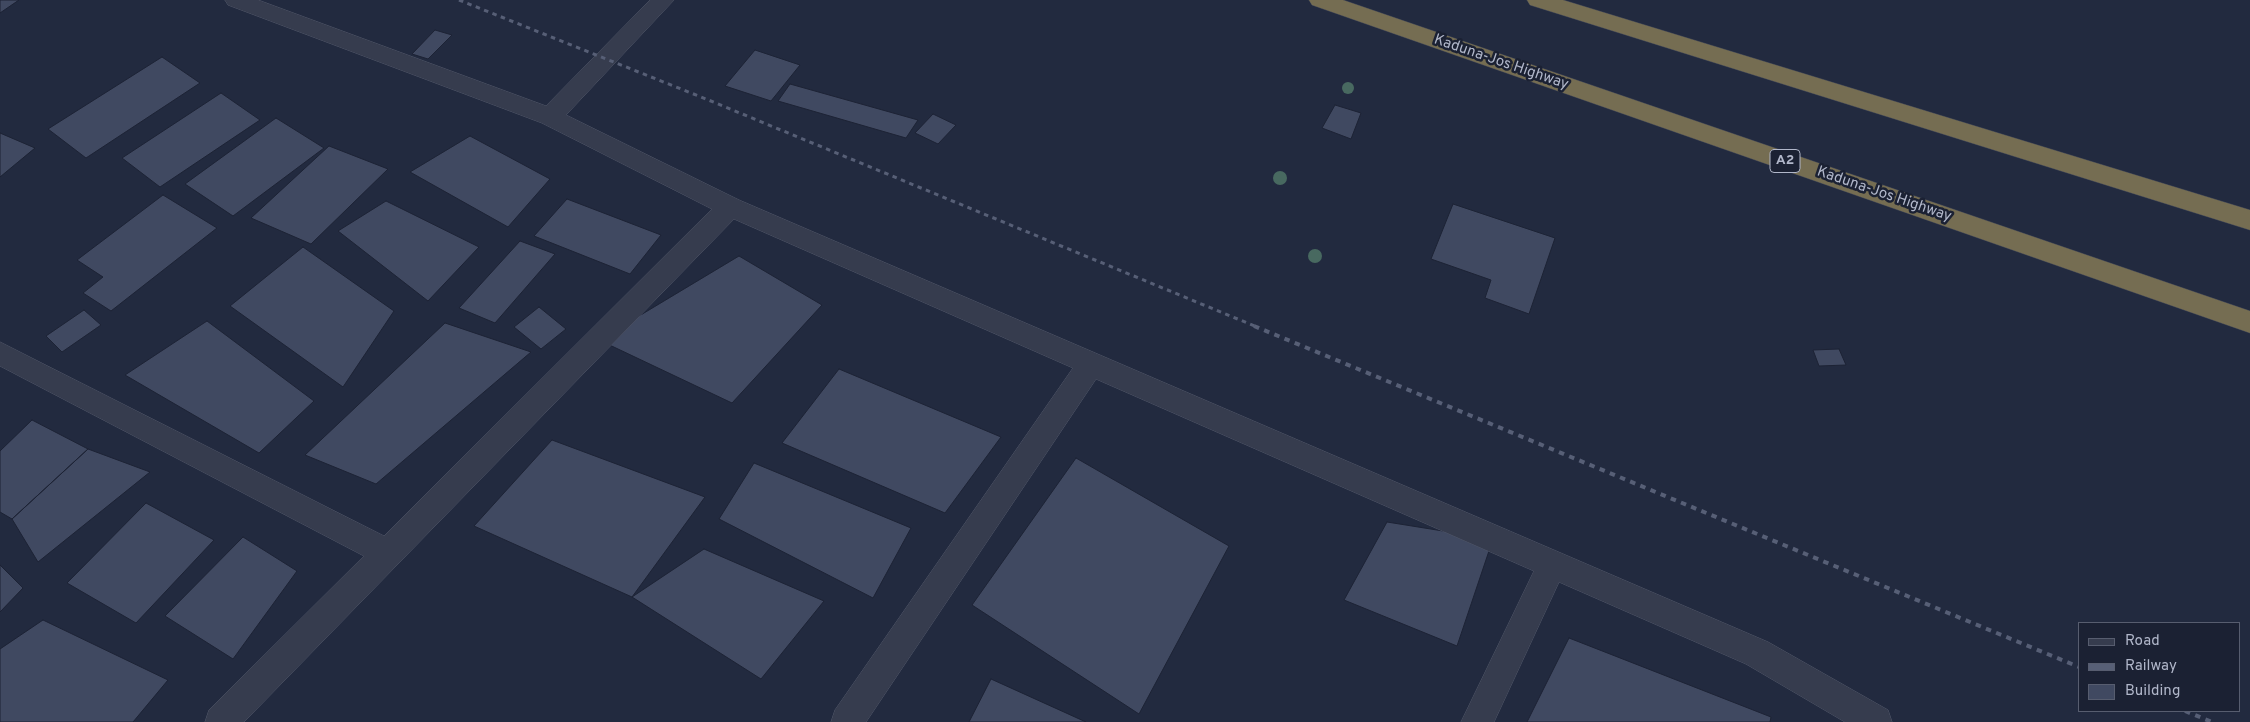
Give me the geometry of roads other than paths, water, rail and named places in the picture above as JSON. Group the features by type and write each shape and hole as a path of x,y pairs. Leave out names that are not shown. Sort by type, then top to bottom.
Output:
{"highway":[{"name":"Kaduna-Jos Highway","path":"1320,0 2250,322"},
{"path":"1543,1 2250,220"}],"street":[{"path":"236,0 550,117 730,207 1757,653 1876,722"},
{"path":"550,117 663,0"},
{"path":"221,722 730,207"},
{"path":"0,353 388,553"},
{"path":"847,722 1091,364"},
{"path":"1477,722 1552,564"}],"railway":[{"path":"459,0 706,99 1257,327"},
{"path":"1254,326 2078,667"},
{"path":"2187,712 2212,722"}]}
